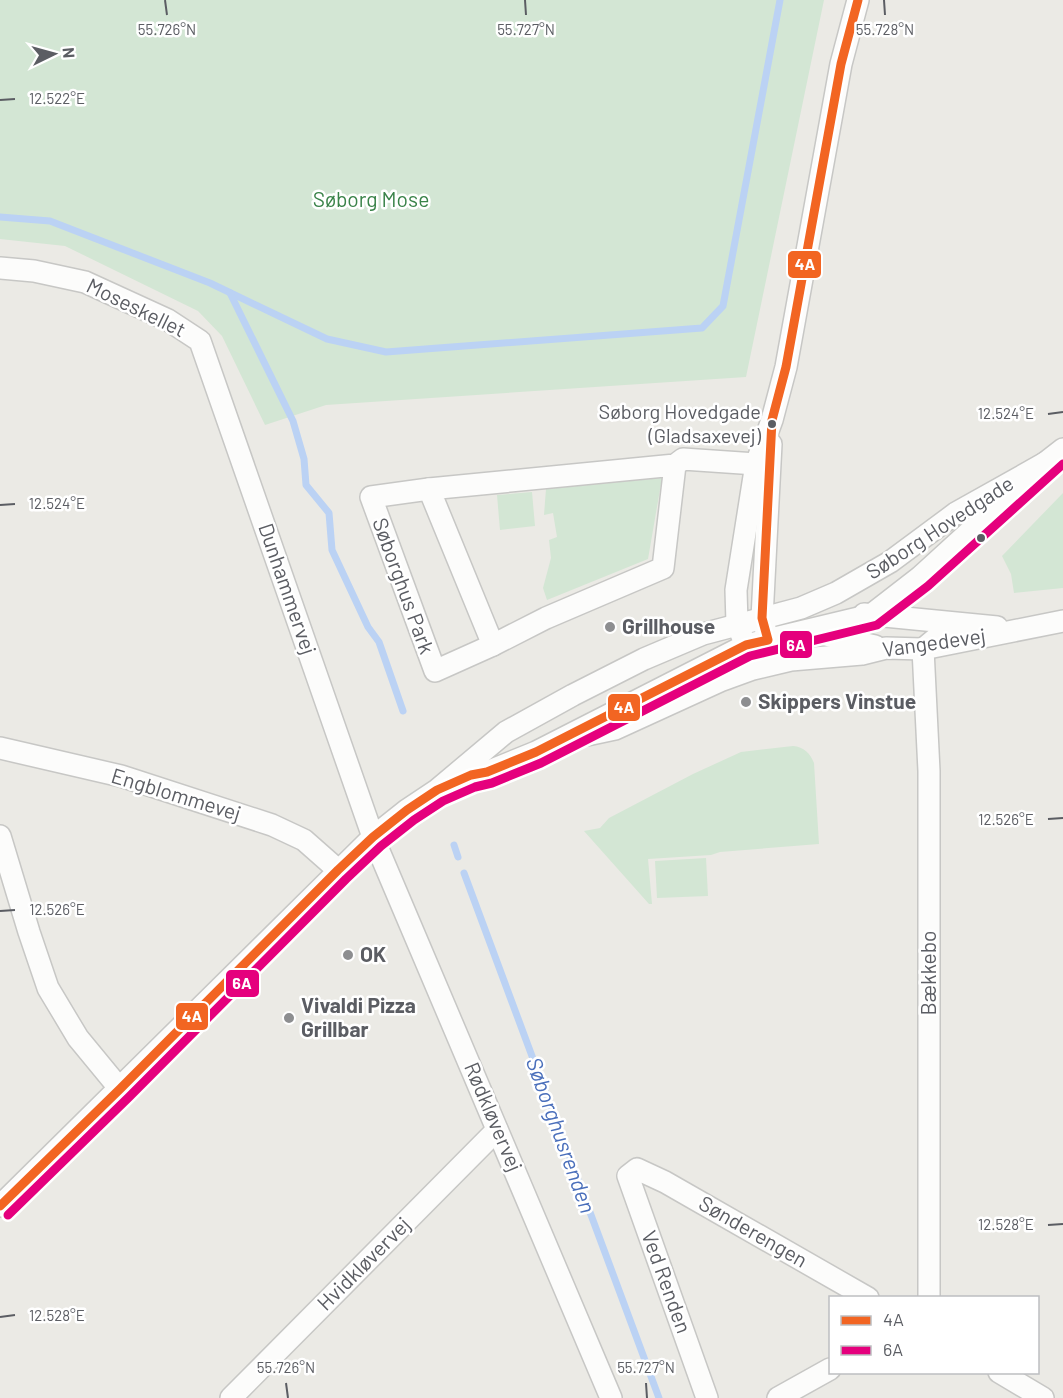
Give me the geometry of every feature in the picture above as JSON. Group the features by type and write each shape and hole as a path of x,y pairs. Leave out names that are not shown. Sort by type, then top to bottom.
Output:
{"street":[{"path":"747,645 737,624 736,591 756,464 772,420 786,367 841,64 858,0"},
{"name":"Moseskellet","path":"0,268 85,282 168,320 200,341"},
{"name":"Dunhammervej","path":"200,341 373,837"},
{"path":"768,640 762,618 772,420"},
{"name":"Søborg Hovedgade","path":"871,615 920,577 1063,449"},
{"name":"Søborghus Park","path":"675,465 663,568 546,618 435,671 370,497 675,465 684,459 756,464"},
{"name":"Søborg Hovedgade","path":"801,608 836,593 890,562 956,513 1045,463"},
{"path":"429,489 493,645"},
{"path":"0,1206 373,837 406,810 437,790 506,732 644,659 703,634 801,608"},
{"name":"Vangedevej","path":"801,608 953,624 1025,628"},
{"path":"437,790 560,741 747,645 871,615"},
{"name":"Vangedevej","path":"560,741 615,729 720,681 753,669 791,660 842,656 886,648 922,649 1063,621"},
{"path":"922,649 953,624"},
{"path":"808,631 886,648"},
{"name":"Bækkebo","path":"922,649 928,771 929,1296"},
{"name":"Engblommevej","path":"0,748 121,776 272,825 304,840 338,870"},
{"path":"0,836 48,988 78,1038 120,1089"},
{"name":"Rødkløvervej","path":"373,837 606,1395"},
{"name":"Hvidkløvervej","path":"231,1398 497,1130"},
{"name":"Sønderengen","path":"637,1169 665,1182 864,1296"},
{"name":"Ved Renden","path":"637,1169 628,1176 707,1398"},
{"path":"778,1398 829,1369"},
{"path":"1002,1374 1043,1398"}],"green space":[{"name":"Søborg Mose","path":"0,0 824,0 746,377 326,405 265,425 222,336 198,311 65,246 0,239"},
{"path":"662,478 648,559 547,600 543,588 551,558 549,540 557,537 553,513 544,515 546,489"},
{"path":"532,492 535,526 500,530 497,495"},
{"path":"1063,493 1063,588 1014,593 1011,574 1002,556"},
{"path":"793,746 806,751 814,763 819,844 648,859 652,904 649,904 584,831 600,828 609,818 741,752"},
{"path":"706,858 708,896 657,898 655,861"}],"waterway":[{"path":"0,217 50,221 210,283 327,339 386,352 702,328 723,306 780,0"},
{"name":"Søborghusrenden","path":"230,293 293,421 304,459 306,485 329,513 332,550 368,627 379,642 403,711"},
{"name":"Søborghusrenden","path":"454,845 458,857"},
{"name":"Søborghusrenden","path":"464,873 659,1398"}],"transit line":[{"name":"4A","path":"0,1206 338,870 373,837 407,810 437,790 471,775 487,772 536,752 746,645 768,640 762,618 772,420 786,367 841,64 858,0"},
{"name":"6A","path":"8,1215 346,879 381,846 414,820 443,801 541,763 750,656 877,625 928,586 1063,464"}],"place":[{"name":"Søborg Hovedgade (Gladsaxevej)","path":"772,424"},
{"name":"Grillhouse","path":"610,627"},
{"name":"Skippers Vinstue","path":"746,702"},
{"name":"OK","path":"348,955"},
{"name":"Vivaldi Pizza Grillbar","path":"289,1018"}]}
